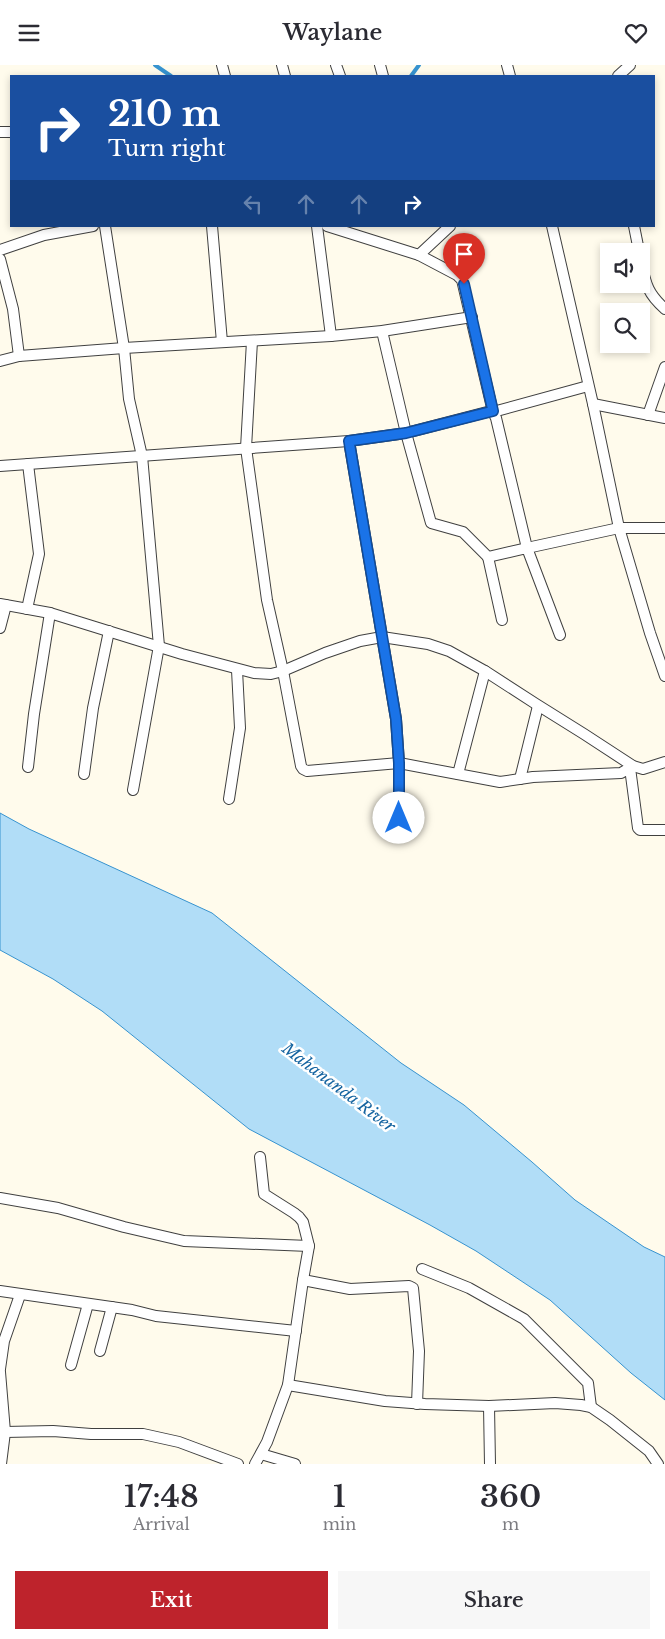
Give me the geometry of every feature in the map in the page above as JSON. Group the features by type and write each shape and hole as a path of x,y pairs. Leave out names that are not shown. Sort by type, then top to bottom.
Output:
{"street":[{"path":"619,75 630,65"},
{"path":"0,250 44,231 83,227"},
{"path":"105,227 124,348 129,399 142,456 159,646 133,790"},
{"path":"212,227 222,341"},
{"path":"317,227 331,336"},
{"path":"330,227 419,255 460,278 464,284 527,548 560,635"},
{"path":"419,255 449,227"},
{"path":"552,227 619,528 650,633 665,676"},
{"path":"634,227 637,243"},
{"path":"0,259 13,309 19,356"},
{"path":"650,293 665,309"},
{"path":"0,361 19,356 124,348 331,336 382,331 472,317"},
{"path":"382,331 406,433 431,523 463,532 488,557 502,620"},
{"path":"252,341 246,448 267,600 303,769 306,771 399,763 500,782 520,779 621,773 631,767"},
{"path":"648,415 665,367"},
{"path":"0,466 349,441 406,433 588,386"},
{"path":"593,404 665,418"},
{"path":"349,441 396,719 399,763 399,818"},
{"path":"26,609 39,554 28,464"},
{"path":"488,557 619,528 665,528"},
{"path":"0,628 3,604 50,613 237,670 271,674 360,641 382,637 428,644 449,651 485,671 538,706 584,733 631,767 643,769 665,762"},
{"path":"28,767 34,714 50,613"},
{"path":"84,774 93,708 109,631"},
{"path":"229,799 240,727 237,670"},
{"path":"458,774 485,671"},
{"path":"520,779 538,706"},
{"path":"631,767 638,828 640,830 665,830"},
{"path":"255,1464 267,1441 288,1385 309,1246 303,1222 299,1217 264,1194 260,1157"},
{"path":"0,1198 58,1208 124,1227 184,1241 309,1246"},
{"path":"422,1269 469,1288 524,1319 588,1383 591,1407"},
{"path":"303,1280 350,1289 413,1287 419,1351 417,1404"},
{"path":"0,1291 132,1309 156,1316 296,1331"},
{"path":"1,1464 5,1432 0,1371 4,1341 20,1295"},
{"path":"71,1365 88,1304"},
{"path":"100,1351 112,1307"},
{"path":"288,1385 386,1401 417,1404 489,1406 571,1403 591,1407 650,1451 658,1464"},
{"path":"489,1406 490,1464"},
{"path":"5,1432 52,1431 91,1434 143,1434 179,1442 238,1464"},
{"path":"261,1454 295,1464"}],"water":[{"name":"Mahananda River","path":"0,813 29,829 212,913 401,1063 464,1105 575,1200 644,1247 665,1257 665,1400 631,1373 550,1300 476,1251 249,1129 102,1011 53,979 0,950"}],"waterway":[{"path":"155,65 170,75"},
{"path":"412,75 419,65"}],"route":[{"path":"399,818 399,763 396,719 349,441 406,433 493,411 464,284"}]}
